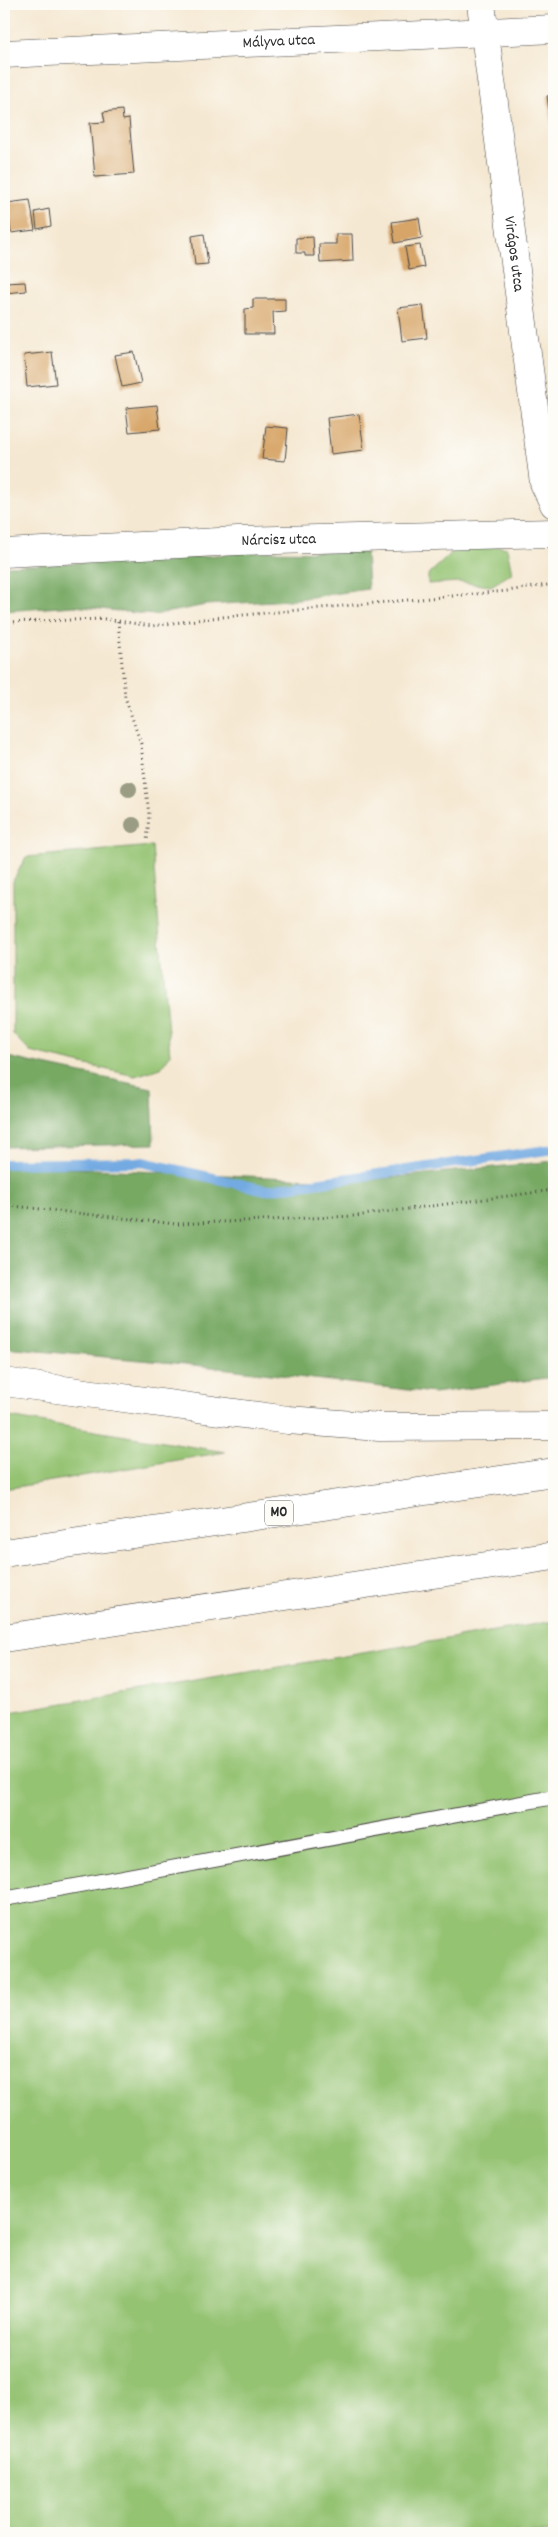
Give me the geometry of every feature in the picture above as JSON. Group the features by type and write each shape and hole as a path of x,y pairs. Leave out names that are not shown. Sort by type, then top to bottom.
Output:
{"main road":[{"name":"Virágos utca","path":"481,4 544,483 554,504"},
{"name":"Mályva utca","path":"4,54 554,29"},
{"name":"Nárcisz utca","path":"4,553 238,541 554,533"},
{"path":"4,1382 288,1420 379,1427 554,1426"},
{"name":"M0","path":"4,1553 554,1472"},
{"path":"4,1638 554,1556"}],"lane":[{"path":"4,1899 554,1797"}],"path":[{"path":"4,622 104,619 152,626 211,618 507,592 554,584"},
{"path":"118,622 126,698 140,744 149,814 147,842"},
{"path":"4,1205 176,1224 355,1216 554,1190"}],"green space":[{"path":"498,546 507,548 512,573 491,586 459,582 428,584 428,575 456,549"},
{"path":"258,551 366,552 368,589 291,600 206,605 154,615 74,606 4,611 4,566 173,559"},
{"path":"152,846 170,1055 161,1068 135,1076 30,1052 13,1034 13,881 26,857"},
{"path":"4,1055 152,1088 154,1144 4,1147"},
{"path":"554,1161 554,1377 434,1393 185,1364 4,1348 4,1165 357,1181"},
{"path":"4,1416 27,1420 225,1452 4,1489"},
{"path":"554,1621 554,2533 4,2533 4,1713"}],"building":[{"path":"554,95 554,136 553,136 547,96"},
{"path":"122,110 123,120 129,119 134,174 95,177 90,123 105,122 103,112"},
{"path":"30,200 35,230 11,233 7,203"},
{"path":"49,209 51,226 37,229 35,212"},
{"path":"419,218 422,238 395,243 392,222"},
{"path":"204,234 208,264 195,265 192,236"},
{"path":"336,234 352,234 353,261 320,263 319,244 336,244"},
{"path":"313,237 314,256 296,253 296,238"},
{"path":"420,245 424,267 409,270 405,247"},
{"path":"25,282 26,291 5,293 5,283"},
{"path":"253,299 285,299 285,311 273,312 274,334 245,334 245,309 253,308"},
{"path":"423,305 427,338 402,341 398,308"},
{"path":"52,352 56,384 27,387 24,355"},
{"path":"134,352 141,383 122,387 115,355"},
{"path":"157,405 160,429 129,432 126,408"},
{"path":"359,414 364,450 331,454 327,418"},
{"path":"266,426 288,428 285,461 262,459"}],"waterway":[{"path":"4,1164 142,1162 266,1190 554,1149"}]}
